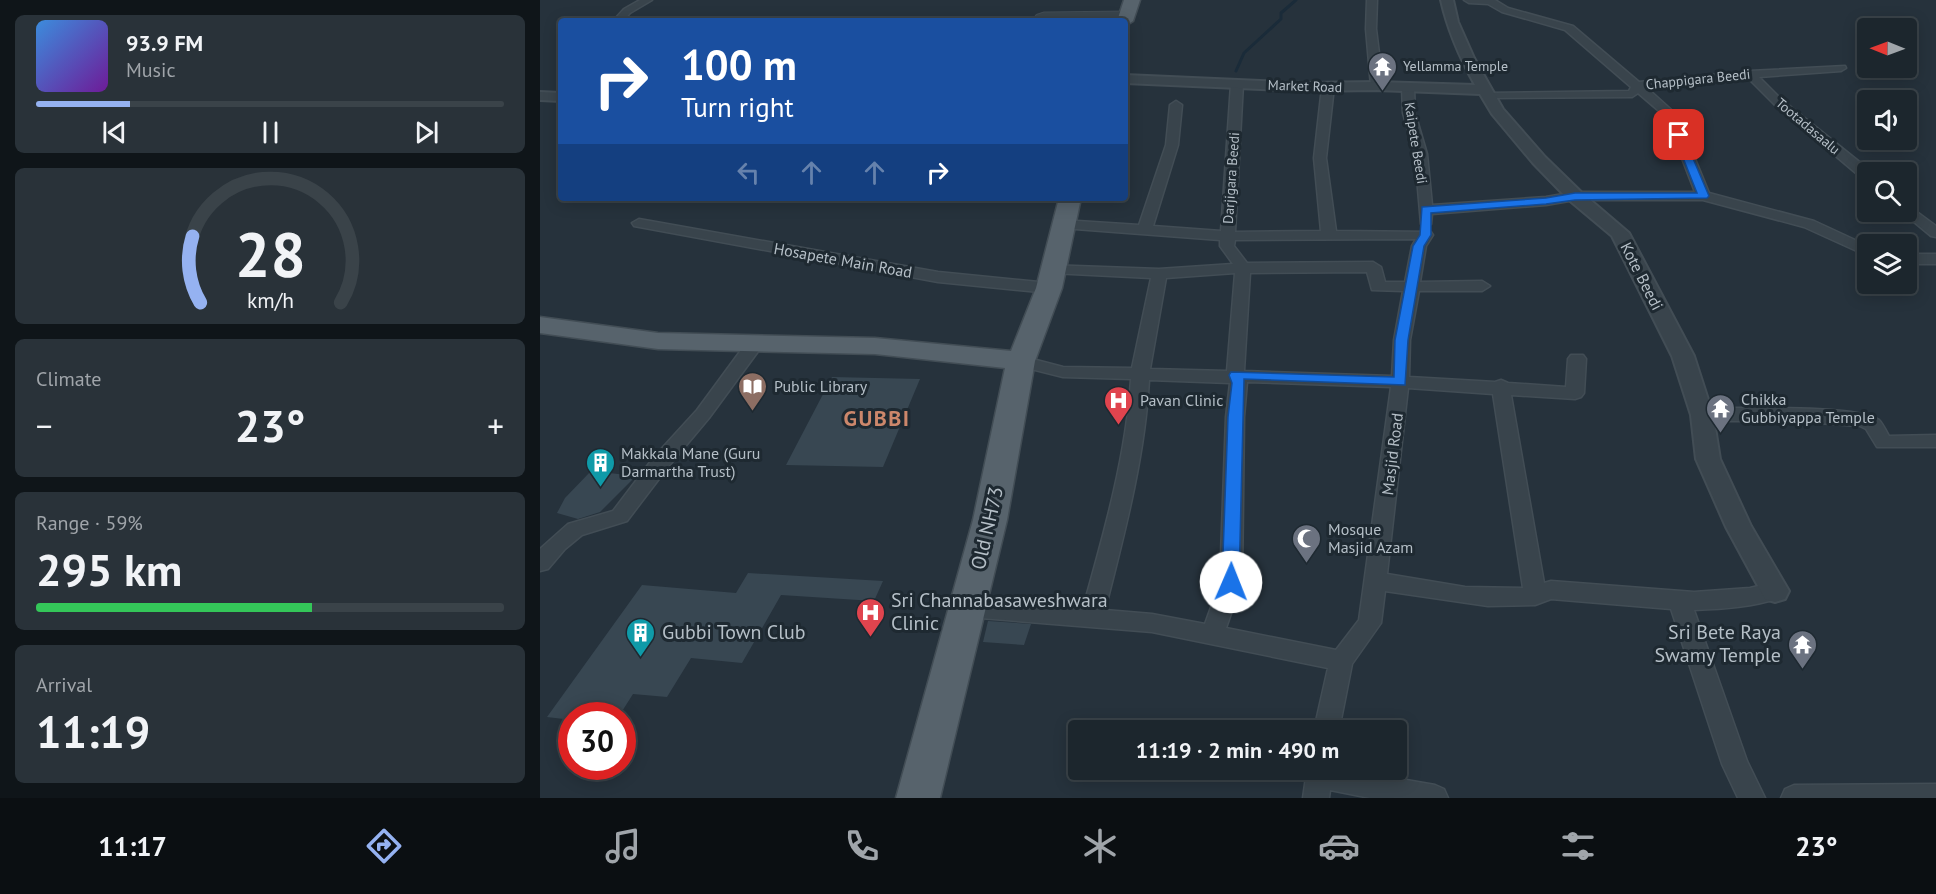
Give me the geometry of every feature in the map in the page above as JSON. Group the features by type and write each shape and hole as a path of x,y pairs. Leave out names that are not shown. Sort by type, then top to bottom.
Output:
{"main road":[{"name":"Old NH73","path":"918,798 990,520 1021,361 1050,278 1069,201"},
{"path":"540,325 658,341 876,346 1021,361"}],"street":[{"path":"621,18 627,11 647,0"},
{"path":"1372,0 1371,29 1377,86"},
{"name":"Kote Beedi","path":"1447,0 1452,22 1467,58 1497,111 1539,160 1575,196 1620,233 1683,356 1702,415 1708,459 1739,527 1775,591"},
{"path":"1469,0 1490,1 1505,10 1569,27 1629,82 1638,85 1671,115 1703,196"},
{"name":"Chappigara Beedi","path":"1487,93 1632,94 1638,85 1841,68"},
{"name":"Tootadasaalu","path":"1750,74 1778,102 1857,167"},
{"name":"Market Road","path":"1128,79 1328,87 1377,86 1487,93"},
{"name":"Darjigara Beedi","path":"1237,84 1227,186 1227,246 1242,268"},
{"path":"1328,87 1320,158 1329,235"},
{"name":"Kaipete Beedi","path":"1408,88 1409,113 1421,154 1426,235"},
{"path":"540,96 558,97"},
{"path":"1145,230 1172,145 1176,105"},
{"path":"1426,210 1546,201 1575,196 1703,196 1809,224 1857,247"},
{"path":"1917,217 1936,233"},
{"name":"Hosapete Main Road","path":"639,223 938,277 1050,278 1242,268 1374,267 1378,287 1411,285"},
{"path":"1062,224 1228,236 1426,235"},
{"name":"Masjid Road","path":"1330,720 1341,662 1370,623 1400,382 1402,340 1419,246 1426,235"},
{"path":"1917,259 1936,260"},
{"path":"1212,636 1231,582 1234,417 1239,383 1235,375 1242,268"},
{"path":"1092,618 1116,527 1138,412 1140,374 1159,274"},
{"path":"1411,285 1482,286"},
{"path":"540,563 558,543 575,529 620,516 661,462 703,414 756,342"},
{"path":"1021,361 1063,372 1235,375 1501,386 1575,393 1577,359"},
{"path":"1501,386 1504,422 1535,596"},
{"path":"1702,415 1727,413 1851,417 1871,423 1884,442 1934,443"},
{"path":"1377,581 1471,597 1535,596 1551,590 1679,600 1752,598 1775,591"},
{"path":"1679,600 1735,764 1752,798"},
{"path":"968,608 1152,623 1341,662"},
{"path":"1318,781 1435,798"},
{"path":"1794,798 1936,797"}],"lane":[{"path":"1038,18 1044,15 1128,12"}],"building":[{"path":"832,377 920,379 883,467 786,465"},
{"name":"Makkala Mane (Guru Darmartha Trust)","path":"591,471 636,476 600,512 578,519 557,513 565,498"},
{"name":"Gubbi Town Club","path":"748,573 883,581 874,601 781,595 742,663 691,658 667,697 633,694 628,702 558,702 558,718 547,717 642,585 736,593"},
{"path":"988,621 1031,624 1024,645 983,642"}],"waterway":[{"path":"1236,71 1244,53 1281,19 1281,13 1296,0"}],"place":[{"name":"Yellamma Temple","path":"1382,92"},
{"name":"Public Library","path":"753,412"},
{"name":"Pavan Clinic","path":"1119,426"},
{"name":"Chikka Gubbiyappa Temple","path":"1720,434"},
{"name":"Makkala Mane (Guru Darmartha Trust)","path":"600,488"},
{"name":"Mosque Masjid Azam","path":"1307,564"},
{"name":"Sri Channabasaweshwara Clinic","path":"870,638"},
{"name":"Gubbi Town Club","path":"641,658"},
{"name":"Sri Bete Raya Swamy Temple","path":"1802,670"}],"district":[{"name":"GUBBI","path":"877,418"}],"route":[{"path":"1231,582 1234,417 1239,383 1235,375 1400,382 1402,340 1419,246 1426,235 1426,210 1452,206 1546,201 1575,196 1703,196 1679,135"}]}
